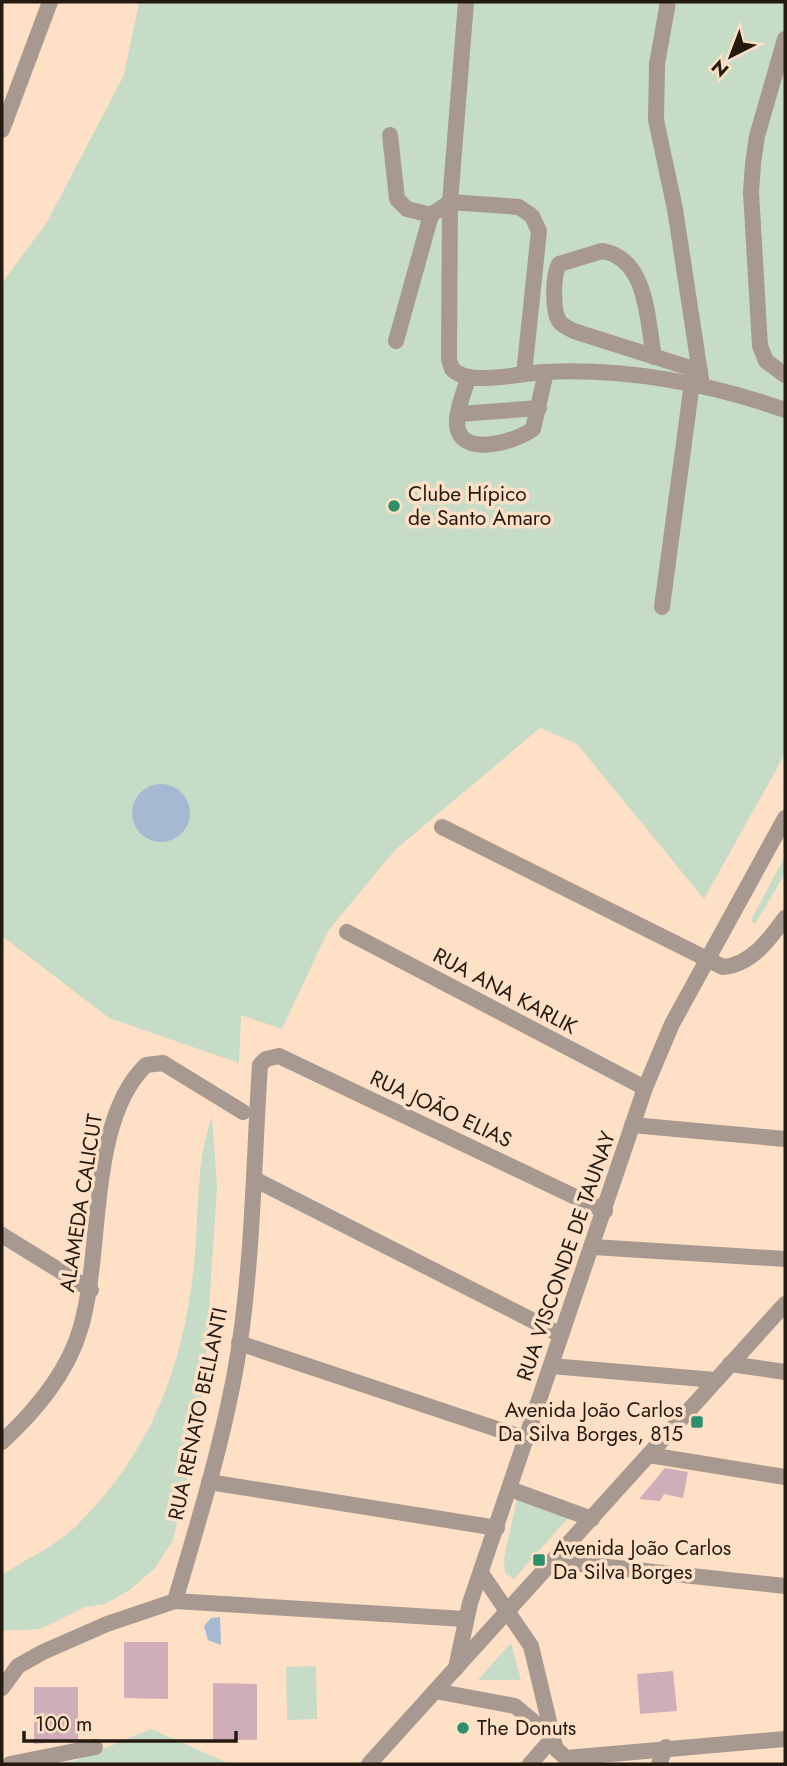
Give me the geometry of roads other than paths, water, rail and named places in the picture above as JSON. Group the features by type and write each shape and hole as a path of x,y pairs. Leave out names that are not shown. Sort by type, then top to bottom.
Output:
{"street":[{"path":"2,130 50,2"},
{"path":"466,2 450,202 449,359 452,369 468,379 546,372 698,380"},
{"path":"662,607 698,380 676,209 656,120 657,64 668,2"},
{"path":"785,39 757,136 751,192 760,346 772,368 785,375"},
{"path":"390,135 397,199 407,209 431,215"},
{"path":"396,341 431,215 450,202 520,207 537,223 524,374"},
{"path":"653,357 637,274 631,265 602,251 559,264 555,272 560,321 574,331 653,357 698,380 785,410"},
{"path":"468,379 457,423 462,437 474,444 492,445 524,436 533,429 546,372"},
{"path":"459,414 539,408"},
{"name":"RUA VISCONDE DE TAUNAY","path":"456,1668 465,1619 645,1088 672,1024 785,818"},
{"path":"442,827 723,967 744,961 761,948 785,918"},
{"name":"RUA ANA KARLIK","path":"347,932 645,1088"},
{"name":"RUA JOÃO ELIAS","path":"260,1065 265,1059 279,1056 605,1211"},
{"name":"ALAMEDA CALICUT","path":"2,1442 39,1405 60,1374 79,1333 91,1290 109,1132 119,1102 140,1072 154,1062 163,1063 243,1112"},
{"name":"RUA RENATO BELLANTI","path":"175,1601 209,1482 239,1343 254,1179 260,1065"},
{"path":"632,1125 785,1139"},
{"path":"254,1179 561,1335"},
{"path":"2,1235 91,1290"},
{"path":"593,1247 785,1259"},
{"path":"369,1764 785,1304"},
{"path":"239,1343 527,1438"},
{"path":"730,1364 785,1372"},
{"path":"551,1366 715,1380"},
{"path":"649,1455 785,1477"},
{"path":"209,1482 497,1528"},
{"path":"510,1489 592,1519"},
{"path":"552,1561 785,1587"},
{"path":"481,1573 506,1613 525,1634 543,1690 552,1738 556,1749 566,1758 666,1747 785,1739"},
{"path":"2,1688 18,1666 107,1624 175,1601 465,1619"},
{"path":"2,1661 18,1666"},
{"path":"515,1706 543,1690"},
{"path":"435,1691 515,1706 552,1738"},
{"path":"530,1764 552,1738"},
{"path":"10,1764 94,1747"},
{"path":"659,1764 666,1747"}],"water":[{"path":"161,784 177,789 185,797 190,813 185,829 177,837 161,842 145,837 137,829 132,813 137,797 145,789"},
{"path":"220,1617 221,1645 208,1640 204,1626 211,1618"}],"place":[{"name":"Clube Hípico de Santo Amaro","path":"394,506"},
{"name":"Avenida João Carlos Da Silva Borges, 815","path":"697,1422"},
{"name":"Avenida João Carlos Da Silva Borges","path":"539,1560"},
{"name":"The Donuts","path":"463,1728"}]}
